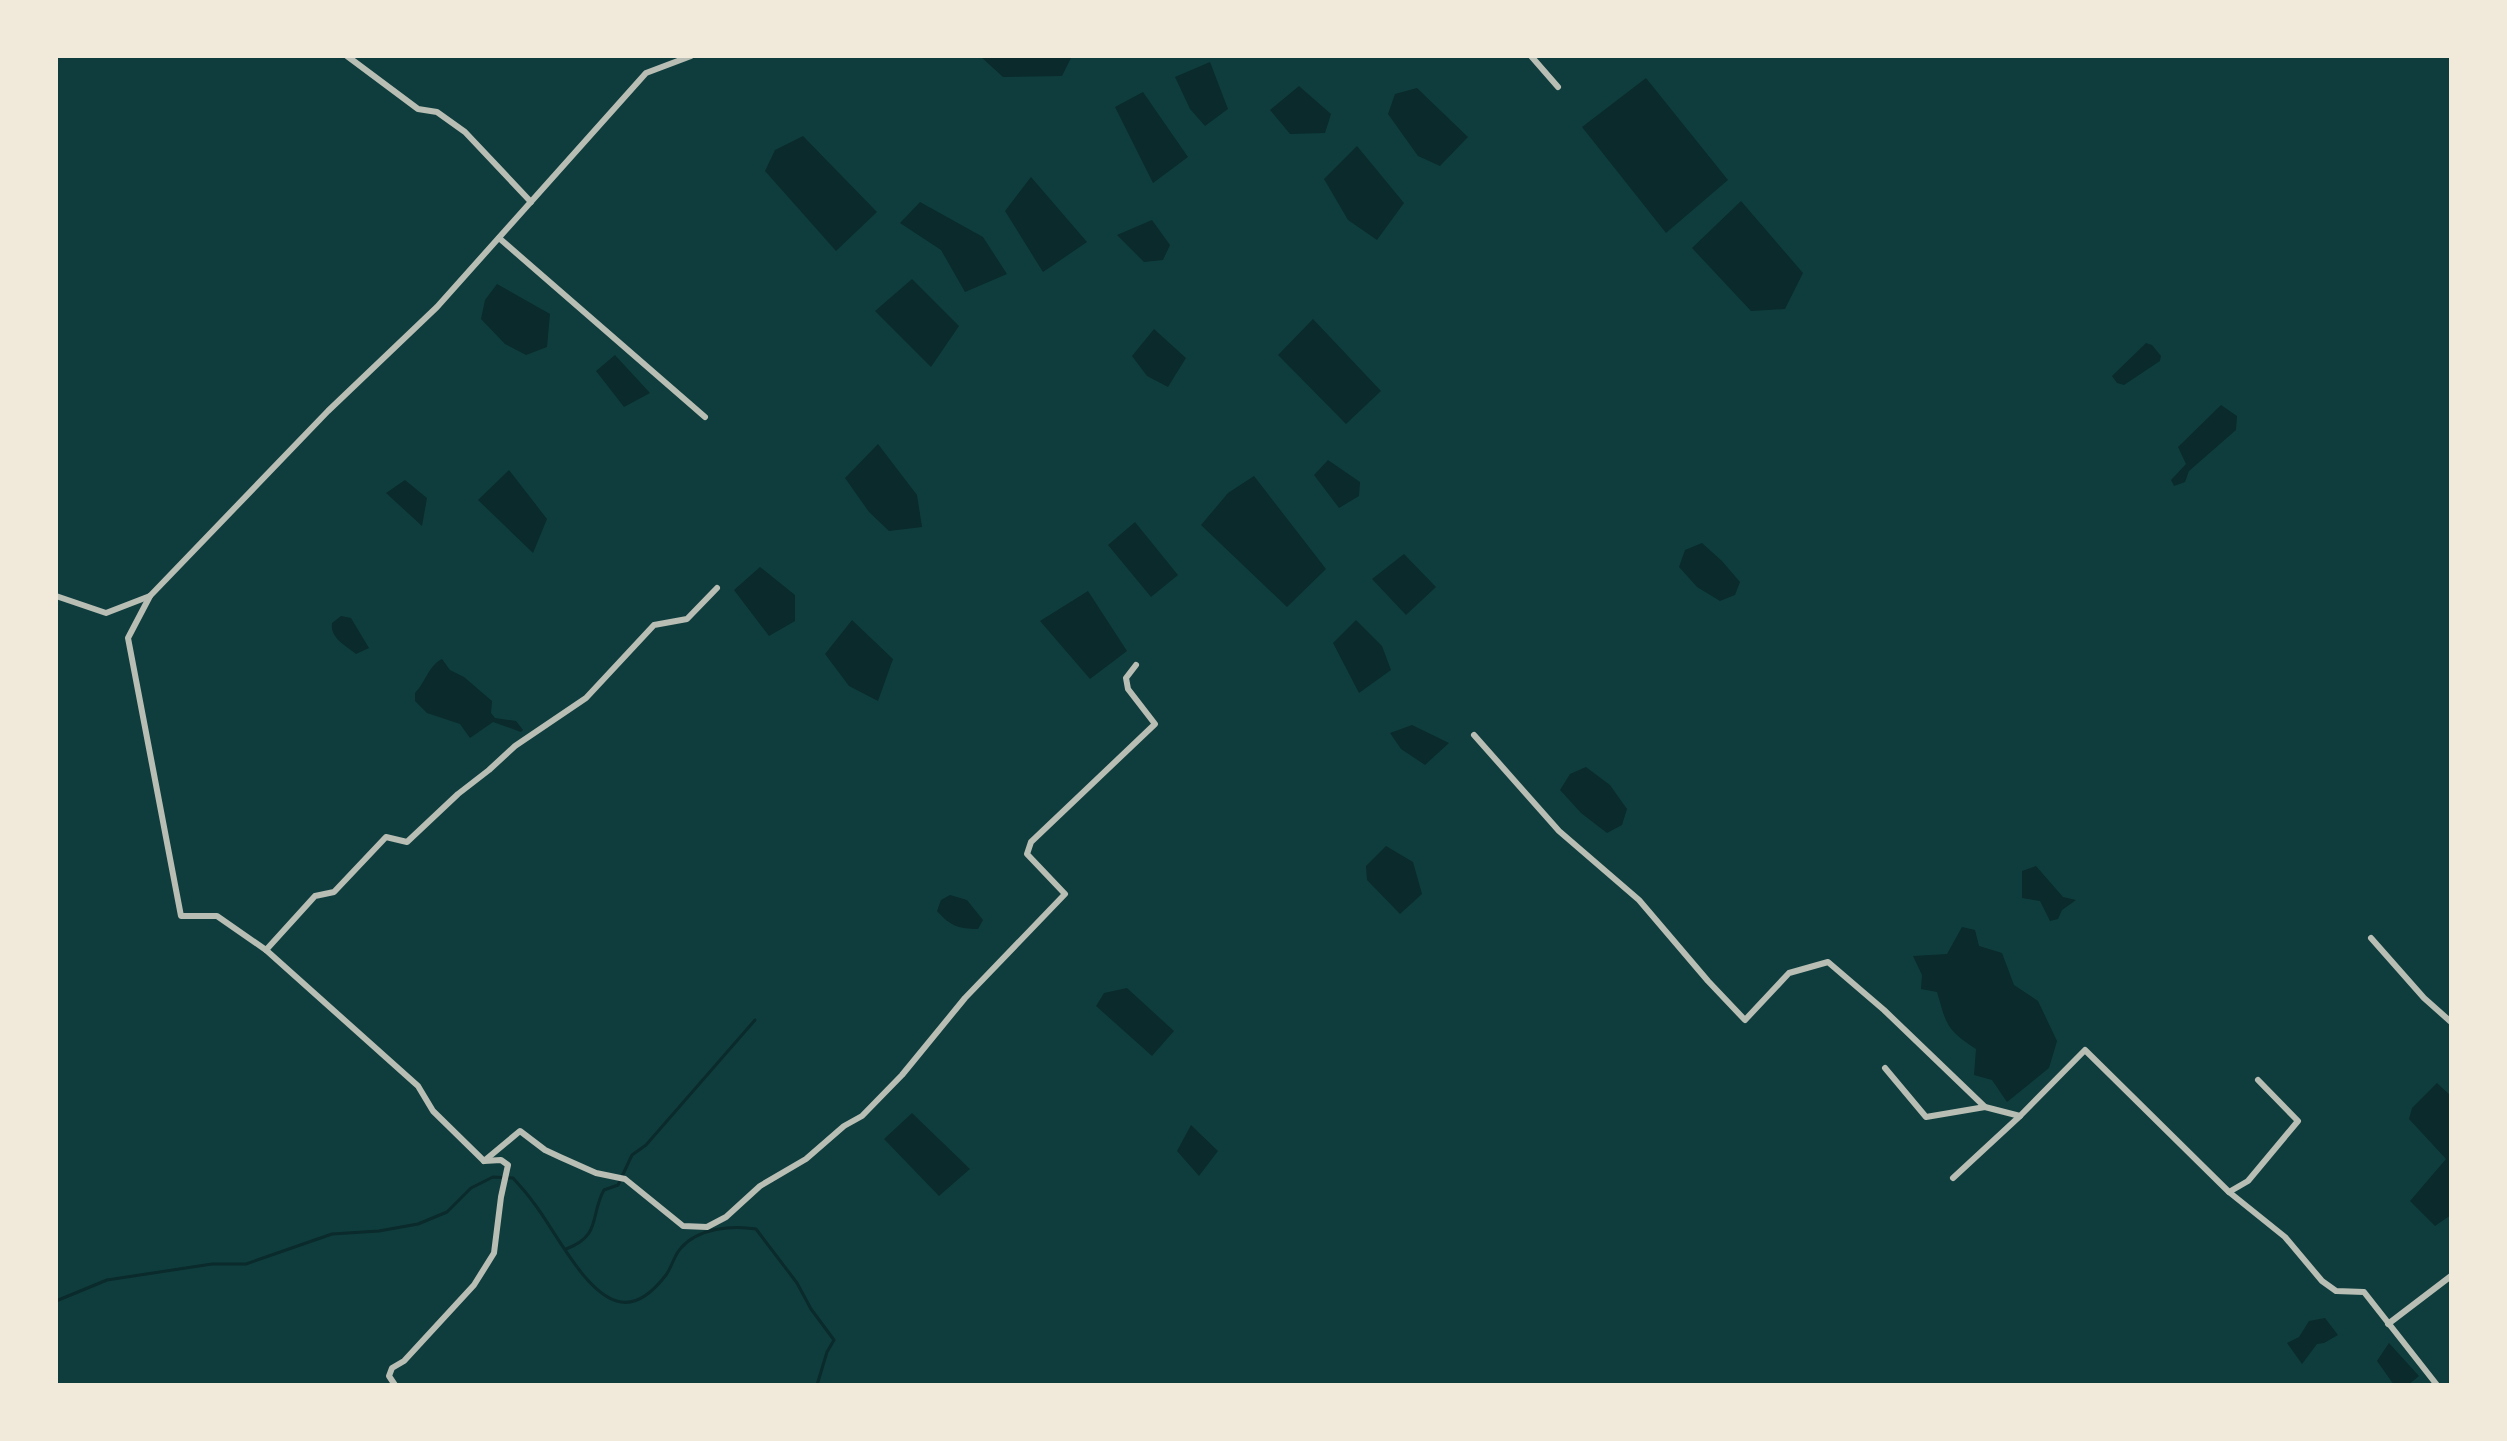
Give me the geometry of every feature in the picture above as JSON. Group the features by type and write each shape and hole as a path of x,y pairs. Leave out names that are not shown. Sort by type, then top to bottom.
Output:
{"street":[{"path":"347,56 418,109 437,112 465,132 531,202"},
{"path":"395,1385 389,1376 392,1368 404,1361 474,1285 494,1253 508,1165 501,1160 484,1161 433,1111 418,1086 266,950 217,916 181,916 128,638 150,596 328,411 437,307 646,73 691,56"},
{"path":"1531,56 1558,87"},
{"path":"499,238 705,417"},
{"path":"266,950 315,896 334,892 386,837 407,842 515,746 586,698 654,625 687,619 717,588"},
{"path":"56,596 106,613 150,596"},
{"path":"484,1161 520,1131 560,1157 596,1173 625,1179 683,1226 707,1227 726,1217 760,1186 806,1159 844,1126 862,1116 902,1075 965,998 1065,894 1027,854 1031,842 1155,724 1128,689 1126,678 1136,665"},
{"path":"1474,735 1559,831 1639,900 1745,1020 1789,973 1828,962 1884,1010 1985,1107"},
{"path":"2371,938 2424,998 2451,1022"},
{"path":"1953,1178 2085,1050 2229,1192 2285,1237 2322,1281 2336,1291 2364,1292 2437,1385"},
{"path":"1885,1068 1926,1117 1985,1107 2020,1116"},
{"path":"2229,1192 2248,1181 2298,1121 2258,1080"},
{"path":"2388,1324 2451,1276"}],"water":[{"path":"980,56 1072,56 1062,76 1003,77"},
{"path":"1210,62 1228,109 1205,126 1190,109 1175,77"},
{"path":"1646,78 1728,180 1666,233 1582,127"},
{"path":"1299,86 1331,114 1325,133 1290,134 1270,110"},
{"path":"1417,88 1468,137 1440,166 1418,156 1388,114 1395,94"},
{"path":"1143,92 1188,157 1153,183 1115,107"},
{"path":"803,136 877,212 836,251 765,171 775,150"},
{"path":"1357,146 1404,203 1377,240 1348,220 1324,179"},
{"path":"1031,177 1087,242 1043,272 1005,211"},
{"path":"1741,201 1803,273 1785,309 1751,311 1692,248"},
{"path":"920,202 983,237 1007,274 965,292 941,250 900,223"},
{"path":"1152,220 1170,245 1163,260 1144,262 1117,235"},
{"path":"912,279 959,326 931,367 875,311"},
{"path":"497,284 550,314 547,347 526,355 505,344 481,319 485,300"},
{"path":"1313,319 1381,391 1346,424 1278,355"},
{"path":"1154,329 1186,358 1168,387 1147,376 1132,356"},
{"path":"2146,343 2152,345 2161,356 2160,361 2124,385 2117,383 2112,376"},
{"path":"615,355 650,393 624,407 596,371"},
{"path":"2221,405 2237,416 2236,430 2189,471 2185,482 2174,486 2171,480 2186,464 2178,447"},
{"path":"878,444 917,495 922,527 889,531 869,512 845,478"},
{"path":"1328,460 1360,482 1359,496 1339,508 1314,475"},
{"path":"509,470 547,519 533,553 478,500"},
{"path":"1254,476 1326,569 1287,607 1201,525 1228,493"},
{"path":"405,480 427,498 422,526 386,493"},
{"path":"1135,522 1178,575 1151,597 1108,545"},
{"path":"1702,543 1740,582 1735,595 1720,601 1697,587 1679,567 1685,550"},
{"path":"1404,554 1436,587 1406,615 1372,579"},
{"path":"760,567 795,595 795,621 769,636 734,590"},
{"path":"1088,591 1127,651 1090,679 1040,621"},
{"path":"341,616 351,618 369,648 356,654 336,637 332,623"},
{"path":"852,620 893,659 878,701 849,686 825,654"},
{"path":"1356,620 1382,646 1391,670 1359,693 1333,643"},
{"path":"442,659 450,670 464,677 492,701 491,713 495,718 516,721 523,730 521,732 493,722 470,738 460,724 427,713 415,701 415,693 434,665"},
{"path":"1412,725 1449,743 1425,765 1401,749 1390,733"},
{"path":"1586,767 1610,785 1627,809 1622,825 1607,833 1581,813 1560,790 1570,774"},
{"path":"1386,846 1413,862 1422,894 1400,914 1367,880 1366,866"},
{"path":"2036,866 2063,897 2076,900 2062,910 2058,919 2050,921 2040,901 2022,898 2022,871"},
{"path":"950,895 967,900 983,920 978,929 955,926 937,911 941,900"},
{"path":"1962,927 1975,930 1979,946 2002,953 2014,985 2038,1001 2057,1041 2049,1068 2007,1102 1992,1080 1974,1075 1976,1049 1949,1026 1937,992 1921,989 1922,975 1913,956 1947,954"},
{"path":"1127,988 1174,1031 1152,1056 1096,1006 1104,993"},
{"path":"2437,1083 2451,1096 2451,1215 2435,1226 2410,1201 2446,1159 2409,1119 2412,1108"},
{"path":"912,1113 970,1169 939,1196 884,1139"},
{"path":"1191,1125 1218,1151 1199,1176 1177,1151"},
{"path":"2325,1318 2338,1335 2317,1344 2302,1364 2287,1343 2299,1337 2309,1321"},
{"path":"2389,1343 2419,1376 2408,1385 2394,1385 2377,1361"}],"waterway":[{"path":"566,1249 577,1244 590,1231 604,1190 618,1185 632,1155 646,1145 755,1020"},
{"path":"56,1301 107,1280 212,1264 246,1264 332,1234 379,1231 418,1224 447,1212 471,1188 493,1177 513,1178 583,1275 595,1288 621,1302 634,1301 652,1290 666,1275 679,1251 697,1236 726,1228 756,1229 797,1283 811,1309 834,1340 817,1385"}]}
